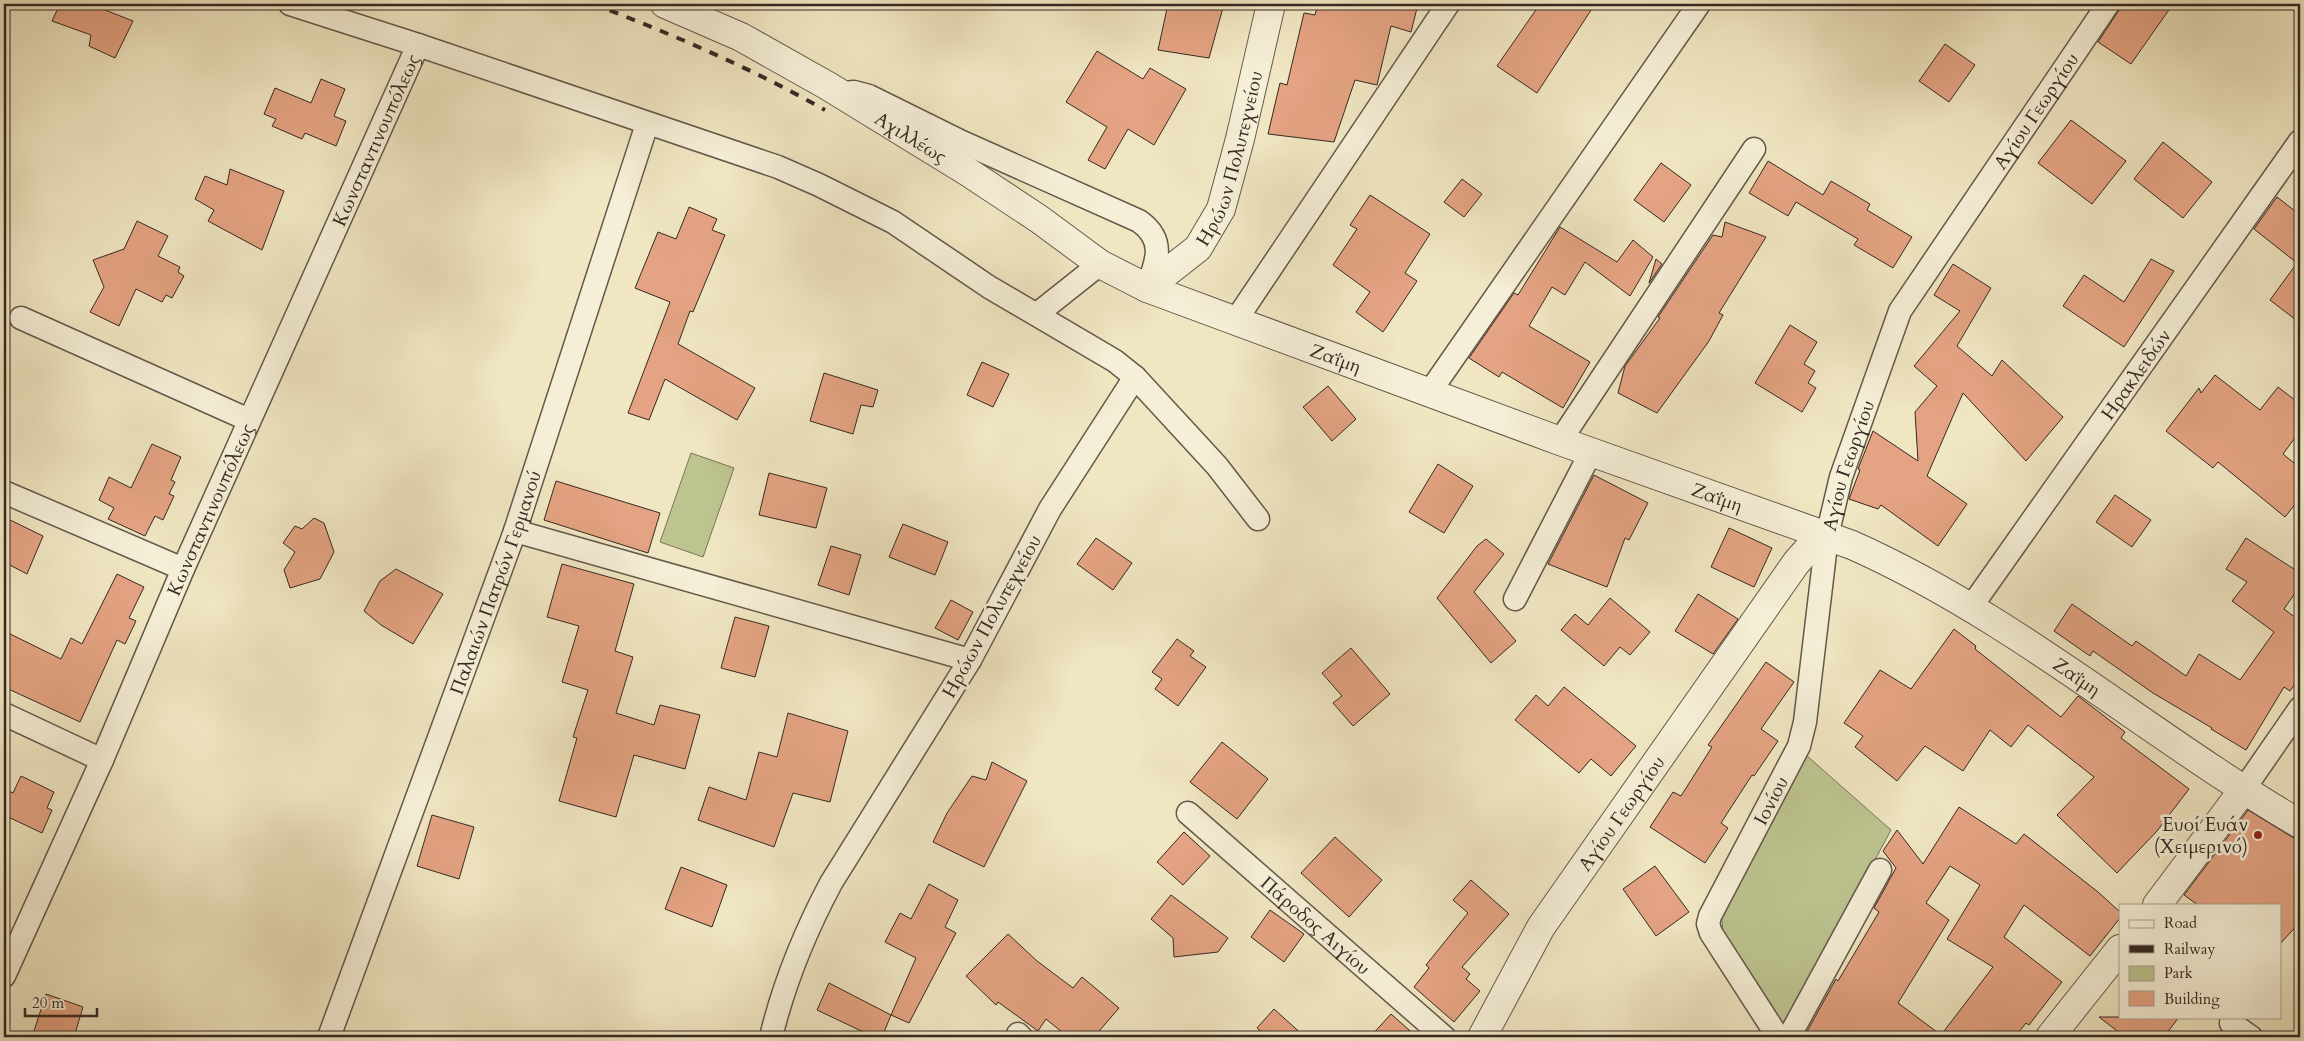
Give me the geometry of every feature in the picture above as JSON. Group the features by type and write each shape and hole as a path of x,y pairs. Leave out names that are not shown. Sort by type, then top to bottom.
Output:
{"street":[{"path":"290,4 418,45 778,168 861,204 893,222 989,287 1115,361 1135,377 1168,411 1217,466 1258,519"},
{"name":"Αχιλλέως","path":"666,4 741,37 843,95 1039,218 1100,264 1147,288"},
{"name":"Ηρώων Πολυτεχνείου","path":"1147,288 1198,248 1221,210 1271,4"},
{"path":"1236,320 1448,4"},
{"path":"1430,394 1699,4"},
{"name":"Αγίου Γεωργίου","path":"1482,1037 1542,927 1796,564 1810,547 1827,536 1841,477 1900,311 2108,4"},
{"name":"Κωνσταντινουπόλεως","path":"4,976 11,943 102,760 183,569 418,45"},
{"path":"843,95 847,92 854,92 869,96 962,142 1139,221 1151,232 1157,242 1156,260 1147,288"},
{"name":"Παλαιών Πατρών Γερμανού","path":"329,1037 515,531 647,124"},
{"name":"Ηρακλειδών","path":"1971,607 2300,141"},
{"path":"1560,441 1754,149"},
{"path":"1037,314 1100,264"},
{"name":"Ζαΐμη","path":"1147,288 1430,394 1827,536 1883,559 1971,607 2244,789 2300,824"},
{"path":"21,318 249,420"},
{"name":"Ηρώων Πολυτεχνείου","path":"771,1037 790,970 811,921 831,883 970,660 999,610 1050,509 1135,377"},
{"path":"1515,599 1590,452"},
{"path":"4,492 183,569"},
{"path":"515,531 970,660"},
{"name":"Ιονίου","path":"1778,1037 1711,933 1708,924 1710,916 1799,746 1804,722 1827,536"},
{"path":"2158,904 2244,789 2300,708"},
{"path":"4,714 102,760"},
{"name":"Πάροδος Αιγίου","path":"1188,813 1444,1037"},
{"path":"1789,1037 1880,870"},
{"path":"2050,1037 2119,951"},
{"path":"2231,1023 2251,1037"}],"green space":[{"path":"691,453 734,468 703,557 660,542"},
{"path":"1806,755 1891,830 1785,1028 1723,934 1721,907"}],"building":[{"path":"60,4 90,4 133,21 115,58 89,46 91,35 52,21"},
{"path":"1168,4 1224,4 1209,58 1158,50"},
{"path":"1318,4 1418,4 1411,32 1391,26 1377,85 1355,80 1334,142 1268,134 1280,83 1287,85 1304,13 1315,15"},
{"path":"1540,4 1595,4 1537,93 1497,66"},
{"path":"2123,4 2173,4 2131,64 2098,42"},
{"path":"1945,44 1975,65 1949,102 1919,81"},
{"path":"1097,51 1143,79 1150,68 1186,89 1154,145 1128,129 1105,169 1088,160 1107,127 1066,102"},
{"path":"321,79 345,89 334,116 346,121 336,146 305,133 302,139 272,126 276,119 264,114 275,88 311,103"},
{"path":"2071,120 2126,161 2092,204 2038,163"},
{"path":"2163,142 2212,182 2183,218 2134,179"},
{"path":"1768,161 1823,195 1831,181 1870,204 1867,210 1912,237 1893,268 1854,245 1858,239 1796,202 1788,216 1749,193"},
{"path":"1661,163 1691,185 1664,222 1634,200"},
{"path":"230,169 284,191 262,250 208,221 214,210 195,199 205,176 227,185"},
{"path":"1462,179 1482,194 1464,217 1444,202"},
{"path":"1370,195 1430,234 1405,273 1417,281 1383,332 1356,312 1370,292 1333,265 1357,229 1350,225"},
{"path":"2277,197 2300,215 2300,323 2270,300 2297,263 2254,229"},
{"path":"689,207 717,219 712,230 725,235 693,312 690,311 678,344 755,388 737,420 665,379 649,420 628,413 670,302 635,288 658,232 676,239"},
{"path":"137,221 168,236 158,256 180,267 178,272 184,276 172,298 166,295 162,302 136,289 119,326 90,312 104,287 93,260 124,249"},
{"path":"1725,222 1766,237 1719,313 1723,315 1709,341 1657,413 1618,393 1625,366 1660,318 1658,317 1713,235 1722,237"},
{"path":"1560,227 1617,262 1633,240 1653,257 1630,296 1585,262 1565,295 1552,287 1529,326 1590,362 1563,408 1502,372 1499,377 1469,358 1514,293 1518,295"},
{"path":"1656,259 1662,264 1649,283"},
{"path":"2151,259 2174,271 2124,347 2063,306 2084,275 2124,302"},
{"path":"1953,264 1991,288 1957,346 1992,376 2002,360 2063,417 2026,461 1963,393 1927,476 1967,504 1938,546 1881,505 1878,509 1849,499 1873,431 1918,461 1915,412 1937,386 1914,366 1960,311 1934,295"},
{"path":"1790,325 1817,342 1804,364 1815,371 1808,383 1816,388 1802,412 1755,383"},
{"path":"982,362 1009,374 993,407 967,395"},
{"path":"824,373 878,390 873,407 861,405 853,434 810,421"},
{"path":"2215,375 2260,410 2278,387 2300,404 2300,431 2283,454 2300,468 2300,498 2285,517 2218,462 2213,468 2166,431 2199,388 2201,393"},
{"path":"1328,386 1356,419 1332,441 1303,407"},
{"path":"152,444 181,457 171,480 175,482 169,494 174,496 163,520 155,516 145,536 108,519 114,508 99,500 109,477 131,488"},
{"path":"1438,464 1473,486 1444,533 1409,512"},
{"path":"769,473 827,488 816,528 759,515"},
{"path":"1594,475 1648,503 1629,540 1625,538 1607,587 1548,564"},
{"path":"556,481 660,513 648,553 544,520"},
{"path":"2115,495 2151,520 2132,547 2096,522"},
{"path":"4,517 43,536 27,574 4,562"},
{"path":"314,518 324,523 334,552 320,579 290,588 284,570 295,552 283,543 295,526 302,529"},
{"path":"903,524 948,542 935,575 889,557"},
{"path":"1729,528 1772,548 1754,587 1711,567"},
{"path":"1096,538 1132,563 1113,590 1077,564"},
{"path":"2246,538 2300,573 2300,586 2284,609 2300,621 2300,677 2290,691 2284,687 2246,750 2153,693 2093,651 2090,656 2054,631 2072,604 2132,646 2136,641 2186,676 2199,654 2240,680 2274,632 2232,601 2247,582 2226,569"},
{"path":"1486,539 1504,554 1474,592 1516,641 1491,663 1437,598 1477,546"},
{"path":"831,546 861,555 849,595 818,585"},
{"path":"562,564 634,584 615,651 633,657 616,713 654,725 660,705 700,715 685,769 634,755 616,817 559,801 577,738 573,737 588,690 562,682 579,626 547,617"},
{"path":"396,569 443,594 413,644 381,625 364,611 380,581"},
{"path":"117,574 144,587 129,618 136,621 125,644 117,640 80,722 4,687 4,631 61,659 71,638 82,644"},
{"path":"1698,594 1738,619 1713,654 1675,631"},
{"path":"1610,598 1650,632 1630,655 1620,647 1604,666 1561,630 1575,614 1588,625"},
{"path":"951,600 973,612 958,640 935,628"},
{"path":"735,617 769,626 755,677 721,668"},
{"path":"1954,629 1976,646 1975,649 2061,717 2078,696 2125,732 2121,738 2189,789 2157,831 2117,873 2057,815 2094,777 2028,725 2011,747 1990,730 1963,771 1925,746 1897,781 1855,747 1863,736 1844,723 1880,670 1911,689"},
{"path":"1177,639 1194,651 1190,656 1206,667 1178,706 1155,689 1162,679 1152,672"},
{"path":"1351,648 1390,694 1353,726 1333,703 1342,696 1322,673"},
{"path":"1766,662 1794,682 1761,729 1778,741 1754,776 1752,775 1721,823 1728,828 1705,863 1650,827 1673,792 1681,796 1712,747 1708,745"},
{"path":"1564,687 1636,746 1611,776 1591,759 1579,773 1515,720 1536,695 1548,706"},
{"path":"788,713 848,731 830,802 793,793 774,847 698,820 709,787 746,800 759,752 777,757"},
{"path":"1222,742 1268,779 1237,819 1190,782"},
{"path":"992,762 1027,781 984,867 933,842 947,813 972,776 986,780"},
{"path":"21,776 54,792 47,808 52,810 42,833 4,815 4,789 13,793"},
{"path":"1959,807 2016,844 2024,834 2098,892 2119,911 2119,919 2090,956 2024,905 2004,937 2062,982 2029,1025 2026,1023 2015,1037 1804,1037 1836,979 1838,981 1879,912 1874,908 1896,868 1883,851 1897,830 1923,864","holes":["1950,866 1980,885 1947,939 1993,967 1941,1035 1898,1003 1949,920 1926,903"]},
{"path":"2248,810 2300,840 2300,922 2282,942 2282,904 2197,904 2184,895"},
{"path":"432,815 474,827 459,879 417,866"},
{"path":"1184,832 1210,856 1183,885 1157,862"},
{"path":"1335,837 1382,880 1349,917 1301,873"},
{"path":"1655,866 1689,912 1656,936 1623,889"},
{"path":"681,867 727,885 712,927 665,909"},
{"path":"1471,880 1509,914 1462,967 1470,974 1466,979 1480,991 1454,1022 1414,987 1429,968 1426,965 1468,913 1453,900"},
{"path":"929,884 958,900 945,927 956,933 909,1023 891,1015 916,958 885,942 900,913 911,919"},
{"path":"1171,895 1228,938 1218,952 1174,957 1173,938 1151,919"},
{"path":"1270,910 1304,934 1284,962 1251,937"},
{"path":"1008,934 1037,961 1073,988 1082,977 1119,1008 1094,1037 1068,1037 1046,1019 1038,1031 998,1002 996,1005 966,976"},
{"path":"829,983 891,1015 882,1037 874,1037 817,1010"},
{"path":"46,994 83,1007 74,1037 52,1037 34,1031"},
{"path":"1274,1009 1305,1037 1268,1037 1257,1028"},
{"path":"1391,1014 1417,1037 1370,1037"},
{"path":"2099,1017 2178,1018 2164,1037 2125,1037"}],"railway":[{"path":"593,4 711,52 825,110"}],"place":[{"name":"Ευοί Ευάν (Χειμερινό)","path":"2258,835"}]}
